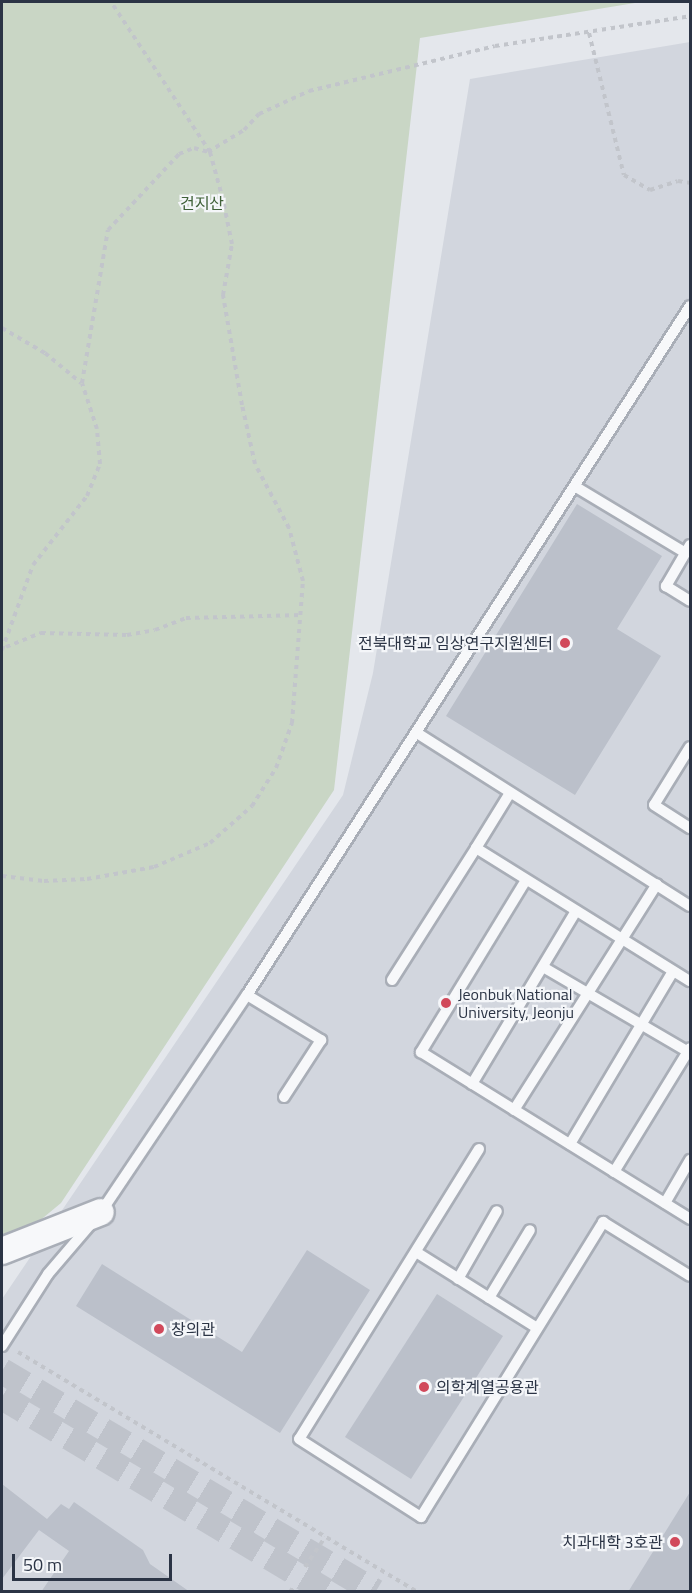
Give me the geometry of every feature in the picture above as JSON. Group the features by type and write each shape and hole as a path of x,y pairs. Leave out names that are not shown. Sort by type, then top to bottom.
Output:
{"street":[{"path":"2,1251 101,1212"}],"lane":[{"path":"2,1346 48,1274 101,1212 247,995 576,487 690,306"},
{"path":"576,487 688,549 666,586 690,601"},
{"path":"417,733 690,906"},
{"path":"690,747 654,805 690,828"},
{"path":"393,980 510,793"},
{"path":"476,848 690,981"},
{"path":"526,880 421,1052 690,1219"},
{"path":"514,1110 657,884"},
{"path":"472,1084 576,911"},
{"path":"543,967 690,1051 614,1172"},
{"path":"570,1144 673,971"},
{"path":"247,995 321,1040 284,1098"},
{"path":"479,1149 299,1439 421,1517 603,1222 690,1276"},
{"path":"665,1203 690,1160"},
{"path":"458,1279 497,1211"},
{"path":"489,1298 530,1230"},
{"path":"416,1252 537,1328"}],"path":[{"path":"2,876 44,881 87,879 154,867 210,843 252,806 276,768 292,723 303,581 297,551 255,464 242,405 223,295 232,244 208,152 111,2"},
{"path":"4,649 33,565 87,496 100,464 97,429 82,383 108,230 179,154 194,148 208,152 244,130 260,114 309,91 495,46 690,16"},
{"path":"589,33 624,175 650,190 678,181 690,183"},
{"path":"2,328 45,353 82,383"},
{"path":"4,649 41,633 127,635 155,630 186,618 301,615"},
{"path":"18,1352 418,1592"},
{"path":"305,1567 325,1537"},
{"path":"290,1592 294,1586"}],"shaded area":[{"name":"Jeonbuk National University, Jeonju","path":"690,42 690,1591 2,1592 2,1299 343,795 373,673 470,79"}],"green space":[{"name":"건지산","path":"2,2 641,2 420,38 334,790 61,1203 26,1232 2,1237"}],"building":[{"name":"전북대학교 임상연구지원센터","path":"577,504 662,556 617,629 661,656 575,795 446,716"},
{"name":"창의관","path":"307,1250 370,1290 280,1433 76,1306 102,1264 242,1352"},
{"name":"의학계열공용관","path":"437,1294 503,1336 411,1479 345,1437"},
{"path":"2,1484 47,1519 61,1504 69,1509 74,1502 143,1550 150,1564 190,1592 41,1592 69,1551 39,1530 2,1579"},
{"name":"치과대학 3호관","path":"690,1492 690,1592 628,1592"}],"tunnel":[{"path":"2,1371 375,1592"},
{"path":"2,1397 328,1592"}],"place":[{"name":"전북대학교 임상연구지원센터","path":"565,643"},
{"name":"Jeonbuk National University, Jeonju","path":"446,1003"},
{"name":"창의관","path":"159,1329"},
{"name":"의학계열공용관","path":"424,1387"},
{"name":"치과대학 3호관","path":"675,1542"}]}
